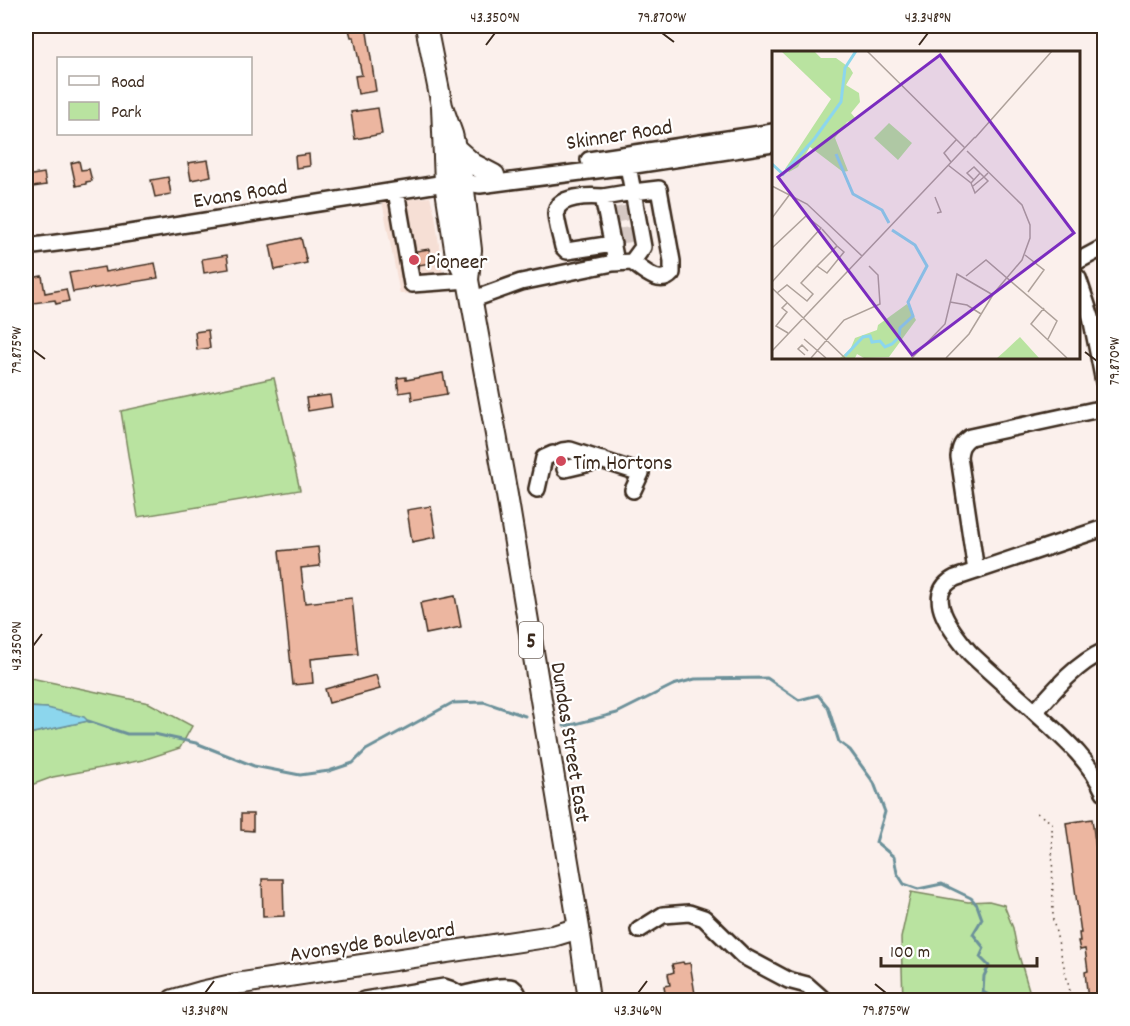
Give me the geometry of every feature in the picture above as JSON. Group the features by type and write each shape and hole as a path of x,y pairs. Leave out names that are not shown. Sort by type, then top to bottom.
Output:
{"main road":[{"name":"Dundas Street East","path":"426,26 460,183"},
{"name":"Dundas Street East","path":"442,106 455,148 471,250 468,280 471,300 507,495 589,1000"},
{"path":"455,148 473,165 494,175"},
{"name":"Avonsyde Boulevard","path":"173,1000 236,984 553,936 579,928"}],"street":[{"name":"Skinner Road","path":"460,183 494,175 772,132"},
{"name":"Skinner Road","path":"460,183 480,185 772,144"},
{"path":"628,165 634,212 643,248 633,262"},
{"name":"Evans Road","path":"26,247 111,236 297,205 460,183"},
{"path":"471,300 521,282 616,262 633,262 649,275 660,279 668,278 672,273 672,261 659,189 603,197 588,196 560,203 556,211 563,247 567,251 614,239"},
{"path":"396,191 412,284 468,280"},
{"path":"603,197 612,216 616,262"},
{"path":"1079,260 1104,247"},
{"path":"1079,284 1091,317 1104,382"},
{"path":"976,571 959,457 960,447 964,441 970,437 1104,408"},
{"path":"603,460 561,471 539,483 544,458 570,450 603,460 641,473 633,490"},
{"path":"1104,528 955,578 944,585 940,591 945,618 970,653 1064,738 1099,779 1104,792"},
{"path":"1035,712 1059,684 1079,667 1104,651"},
{"path":"639,930 663,915 689,913 704,918 743,956 788,980 807,985 824,1000"},
{"path":"364,1000 444,987 461,998 505,987 513,988 520,1000"}],"path":[{"path":"1036,813 1052,823 1053,920 1072,1000"}],"shaded area":[{"path":"430,197 435,214 445,292 400,294 382,201"}],"green space":[{"path":"274,378 300,490 138,517 121,411"},
{"path":"26,677 149,703 192,726 180,748 143,760 53,777 26,787 26,738 33,733 87,721 47,708 26,707"},
{"path":"911,892 968,902 989,901 1004,905 1013,928 1032,1000 903,1000 901,938"}],"water":[{"path":"26,707 47,708 84,717 88,721 33,733 26,738"}],"building":[{"path":"348,26 366,26 376,91 358,94 355,76 362,75 354,37 351,37"},
{"path":"378,108 382,134 355,139 351,112"},
{"path":"309,154 310,166 296,168 295,156"},
{"path":"208,160 211,176 191,180 188,163"},
{"path":"79,161 81,170 89,169 92,181 76,186 71,163"},
{"path":"44,173 46,185 26,188 26,176"},
{"path":"168,177 171,194 155,197 151,180"},
{"path":"301,238 307,263 275,270 270,245"},
{"path":"429,249 431,263 419,265 416,251"},
{"path":"227,255 229,269 204,273 202,259"},
{"path":"155,263 158,278 73,292 69,273 104,267 105,272"},
{"path":"42,276 45,293 66,289 69,301 56,304 55,300 26,304 26,279"},
{"path":"208,330 210,348 197,350 195,332"},
{"path":"443,373 447,394 412,400 411,391 399,393 397,378 406,377 406,380"},
{"path":"330,395 332,407 308,411 306,398"},
{"path":"431,506 436,537 412,542 407,510"},
{"path":"318,547 320,566 301,568 305,603 352,598 358,654 311,659 313,683 293,685 279,551"},
{"path":"455,596 461,627 426,634 420,603"},
{"path":"376,675 380,689 329,703 325,689"},
{"path":"241,814 253,814 253,831 241,830"},
{"path":"1092,819 1102,894 1104,894 1104,1000 1088,1000 1085,972 1088,971 1085,949 1080,950 1078,941 1080,941 1079,933 1081,933 1066,823"},
{"path":"262,879 283,879 284,916 263,917"},
{"path":"683,962 684,964 690,963 696,1000 666,1000 664,986 670,985 668,974 674,972 672,964"}],"waterway":[{"path":"564,726 617,713 673,685 695,679 767,678 799,700 818,695 828,707 839,742 850,750 874,783 885,812 876,842 894,857 897,873 904,884 918,889 942,884 971,898 977,905 982,919 973,934 984,948 980,957 989,966 984,976 983,992 999,1000"},
{"path":"88,721 127,734 154,734 196,743 254,766 300,775 329,771 353,763 366,750 452,703 484,702 525,716"}],"tunnel":[{"path":"616,215 632,212"},
{"path":"620,236 635,234"}],"place":[{"name":"Pioneer","path":"414,260"},
{"name":"Tim Hortons","path":"561,461"}]}
